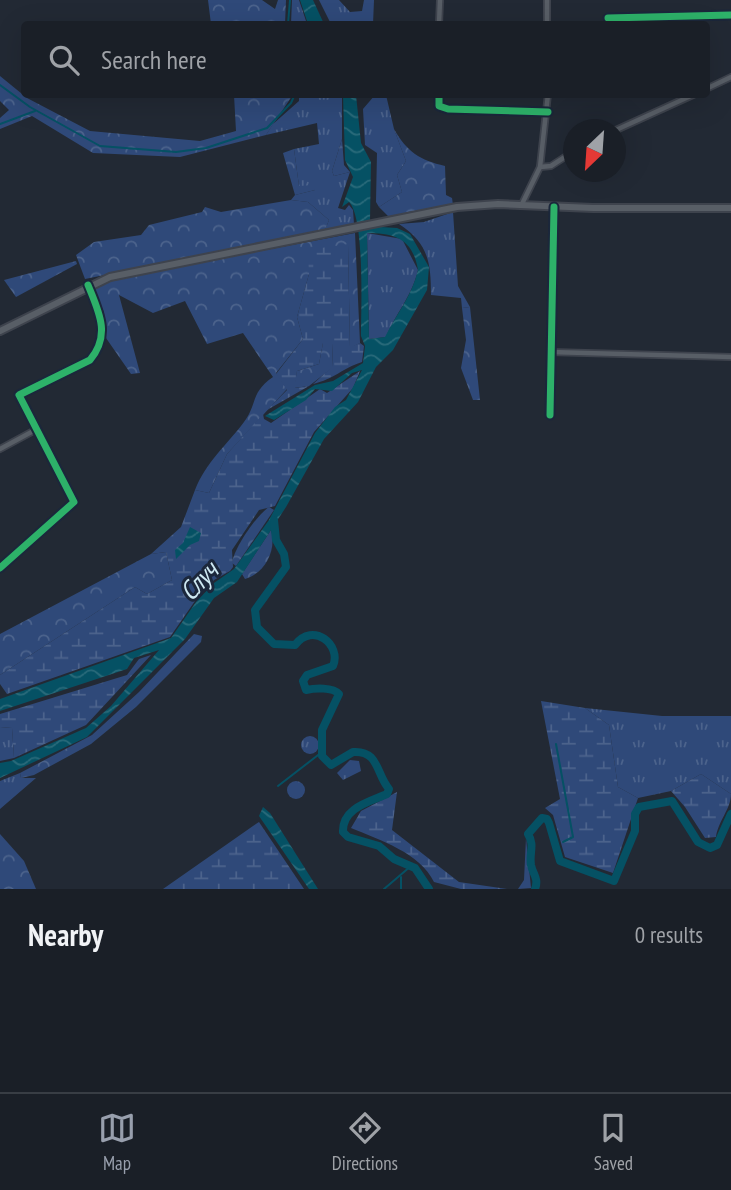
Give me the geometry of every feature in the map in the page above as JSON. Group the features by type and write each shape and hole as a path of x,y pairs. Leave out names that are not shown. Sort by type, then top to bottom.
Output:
{"main road":[{"path":"0,331 88,285 110,277 457,207 522,204 731,208"}],"street":[{"path":"439,21 440,0"},
{"path":"547,0 547,21"},
{"path":"608,18 731,15"},
{"path":"710,87 731,77"},
{"path":"439,98 439,106 448,109 548,112"},
{"path":"522,204 540,167 548,98"},
{"path":"626,125 686,98"},
{"path":"540,167 551,166 563,158"},
{"path":"550,415 554,206"},
{"path":"0,568 74,502 19,395 90,360 102,341 101,320 88,285"},
{"path":"550,352 731,357"},
{"path":"0,449 37,429"}],"green space":[{"path":"208,0 262,0 275,9 278,0 286,0 285,21 211,21"},
{"path":"292,0 299,0 306,21 291,21"},
{"path":"319,0 339,0 350,12 362,11 364,0 374,0 373,21 330,21"},
{"path":"0,76 21,93 21,98 27,98 90,131 200,141 236,131 234,98 291,98 266,135 180,157 93,153 32,116 0,129 0,118 9,110 0,101"},
{"path":"299,98 342,98 342,139 332,171 334,176 350,172 338,208 345,210 349,205 353,210 354,224 325,230 329,220 308,202 291,200 295,195 315,190 299,186 294,149 319,144 317,123 266,135 273,124 299,101"},
{"path":"372,98 387,98 394,129 406,161 397,175 402,192 379,207 376,202 377,153 365,145 363,109"},
{"path":"394,129 415,154 445,166 446,195 452,198 453,205 389,217 379,207 402,192 397,175 406,161"},
{"path":"342,139 344,165 350,172 334,176 332,171"},
{"path":"294,149 299,186 313,185 315,190 295,195 283,153"},
{"path":"291,200 308,202 329,220 325,230 85,279 76,255 94,242 141,235 149,225 202,212 205,207 221,212"},
{"path":"453,212 458,286 470,307 462,308 461,298 431,295 426,254 416,238 399,224 424,222"},
{"path":"355,233 360,343 350,348 348,245 309,274 297,317 303,339 276,373 287,389 227,454 209,493 195,490 211,463 244,422 257,393 273,377 243,333 207,344 185,301 153,313 119,295 140,373 131,374 106,338 104,312 92,287 109,280"},
{"path":"367,233 402,239 418,270 412,288 386,337 369,339"},
{"path":"348,244 350,347 360,343 364,346 362,362 313,384 332,367 333,344 323,343 319,364 297,371 295,388 309,386 267,410 287,390 276,374 303,339 297,317 309,274 308,250"},
{"path":"76,261 77,264 16,297 4,280"},
{"path":"470,307 480,400 473,400 461,368 466,340 462,308"},
{"path":"323,343 333,343 332,368 309,386 294,388 297,371 319,364"},
{"path":"360,371 353,388 314,432 275,506 259,510 232,550 233,567 214,580 195,601 170,637 7,694 0,684 0,675 135,587 147,594 172,580 166,552 151,554 181,527 195,490 209,493 227,454 263,414 264,419 271,423 320,389 327,393"},
{"path":"269,507 274,510 236,566 232,563 241,541 258,517"},
{"path":"271,530 272,545 268,560 258,572 245,579 242,574"},
{"path":"166,552 172,580 147,594 135,587 0,675 0,634 151,554"},
{"path":"194,634 202,636 201,642 136,707 91,744 34,775 21,778 20,773 92,735 139,692"},
{"path":"151,655 86,725 14,758 12,728 0,727 0,714 127,675 139,659"},
{"path":"541,701 585,708 609,725 618,787 638,798 613,873 565,857 553,815 545,808 560,799"},
{"path":"585,708 662,716 731,716 731,794 701,774 671,791 638,798 618,787 609,725"},
{"path":"0,727 12,728 14,758 0,761"},
{"path":"310,736 316,739 319,745 316,751 310,754 304,751 301,745 304,739"},
{"path":"350,760 359,761 361,771 343,780 337,773"},
{"path":"20,773 21,778 36,778 0,809 0,781"},
{"path":"701,774 731,794 716,837 705,838 671,791"},
{"path":"296,781 302,784 305,790 302,796 296,799 290,796 287,790 290,784"},
{"path":"397,792 392,830 459,882 507,889 461,889 434,882 428,872 409,855 351,828 361,811"},
{"path":"259,822 304,889 163,889 253,826"},
{"path":"0,834 24,861 36,889 0,889"},
{"path":"526,838 531,888 518,889 524,880"}],"water":[{"path":"300,0 313,0 323,21 307,21"},
{"path":"343,98 356,98 361,143 371,162 370,220 380,227 397,228 410,234 429,267 427,290 393,350 376,367 358,402 324,439 286,507 237,582 214,598 185,639 87,737 0,778 0,763 11,761 86,728 111,706 159,650 134,658 127,669 0,711 0,699 171,638 196,602 214,583 234,569 269,520 315,433 335,407 346,400 362,370 352,373 332,391 315,389 306,400 274,420 265,416 315,385 333,381 363,363 365,346 361,336 358,226 349,202 342,207 353,177 345,160","holes":["367,233 386,234 407,245 416,260 418,270 408,296 385,337 369,339"]},
{"path":"190,527 201,533 199,541 190,545 176,559 175,550 183,543"},
{"path":"263,807 270,813 318,889 309,889 259,816"}],"waterway":[{"path":"288,21 290,0"},
{"path":"0,85 30,107 100,146 176,152 206,148 267,128 293,98"},
{"path":"0,124 35,111"},
{"path":"274,520 276,540 284,554 286,567 255,610 257,627 274,644 295,645 310,635 330,644 335,658 333,666 307,675 303,681 306,690 328,689 339,694 322,730 322,756 331,765 353,752 368,755 389,789 387,794 352,812 347,817 343,832 348,837 379,846 394,859 415,868 429,889"},
{"path":"556,744 573,837 563,842"},
{"path":"278,786 322,752"},
{"path":"535,889 536,879 531,865 528,834 542,818 549,823 560,861 614,881 635,831 635,814 639,807 672,801 698,842 710,848 717,845 731,814"},
{"path":"384,889 411,866"},
{"path":"401,877 401,889"}],"cycle path":[{"path":"608,18 731,15"},
{"path":"439,98 439,106 448,109 548,112"},
{"path":"550,415 554,207"},
{"path":"0,568 74,502 19,395 90,360 96,351 100,342 101,323 88,285"}],"water label":[{"name":"Случ","path":"199,581"}]}
